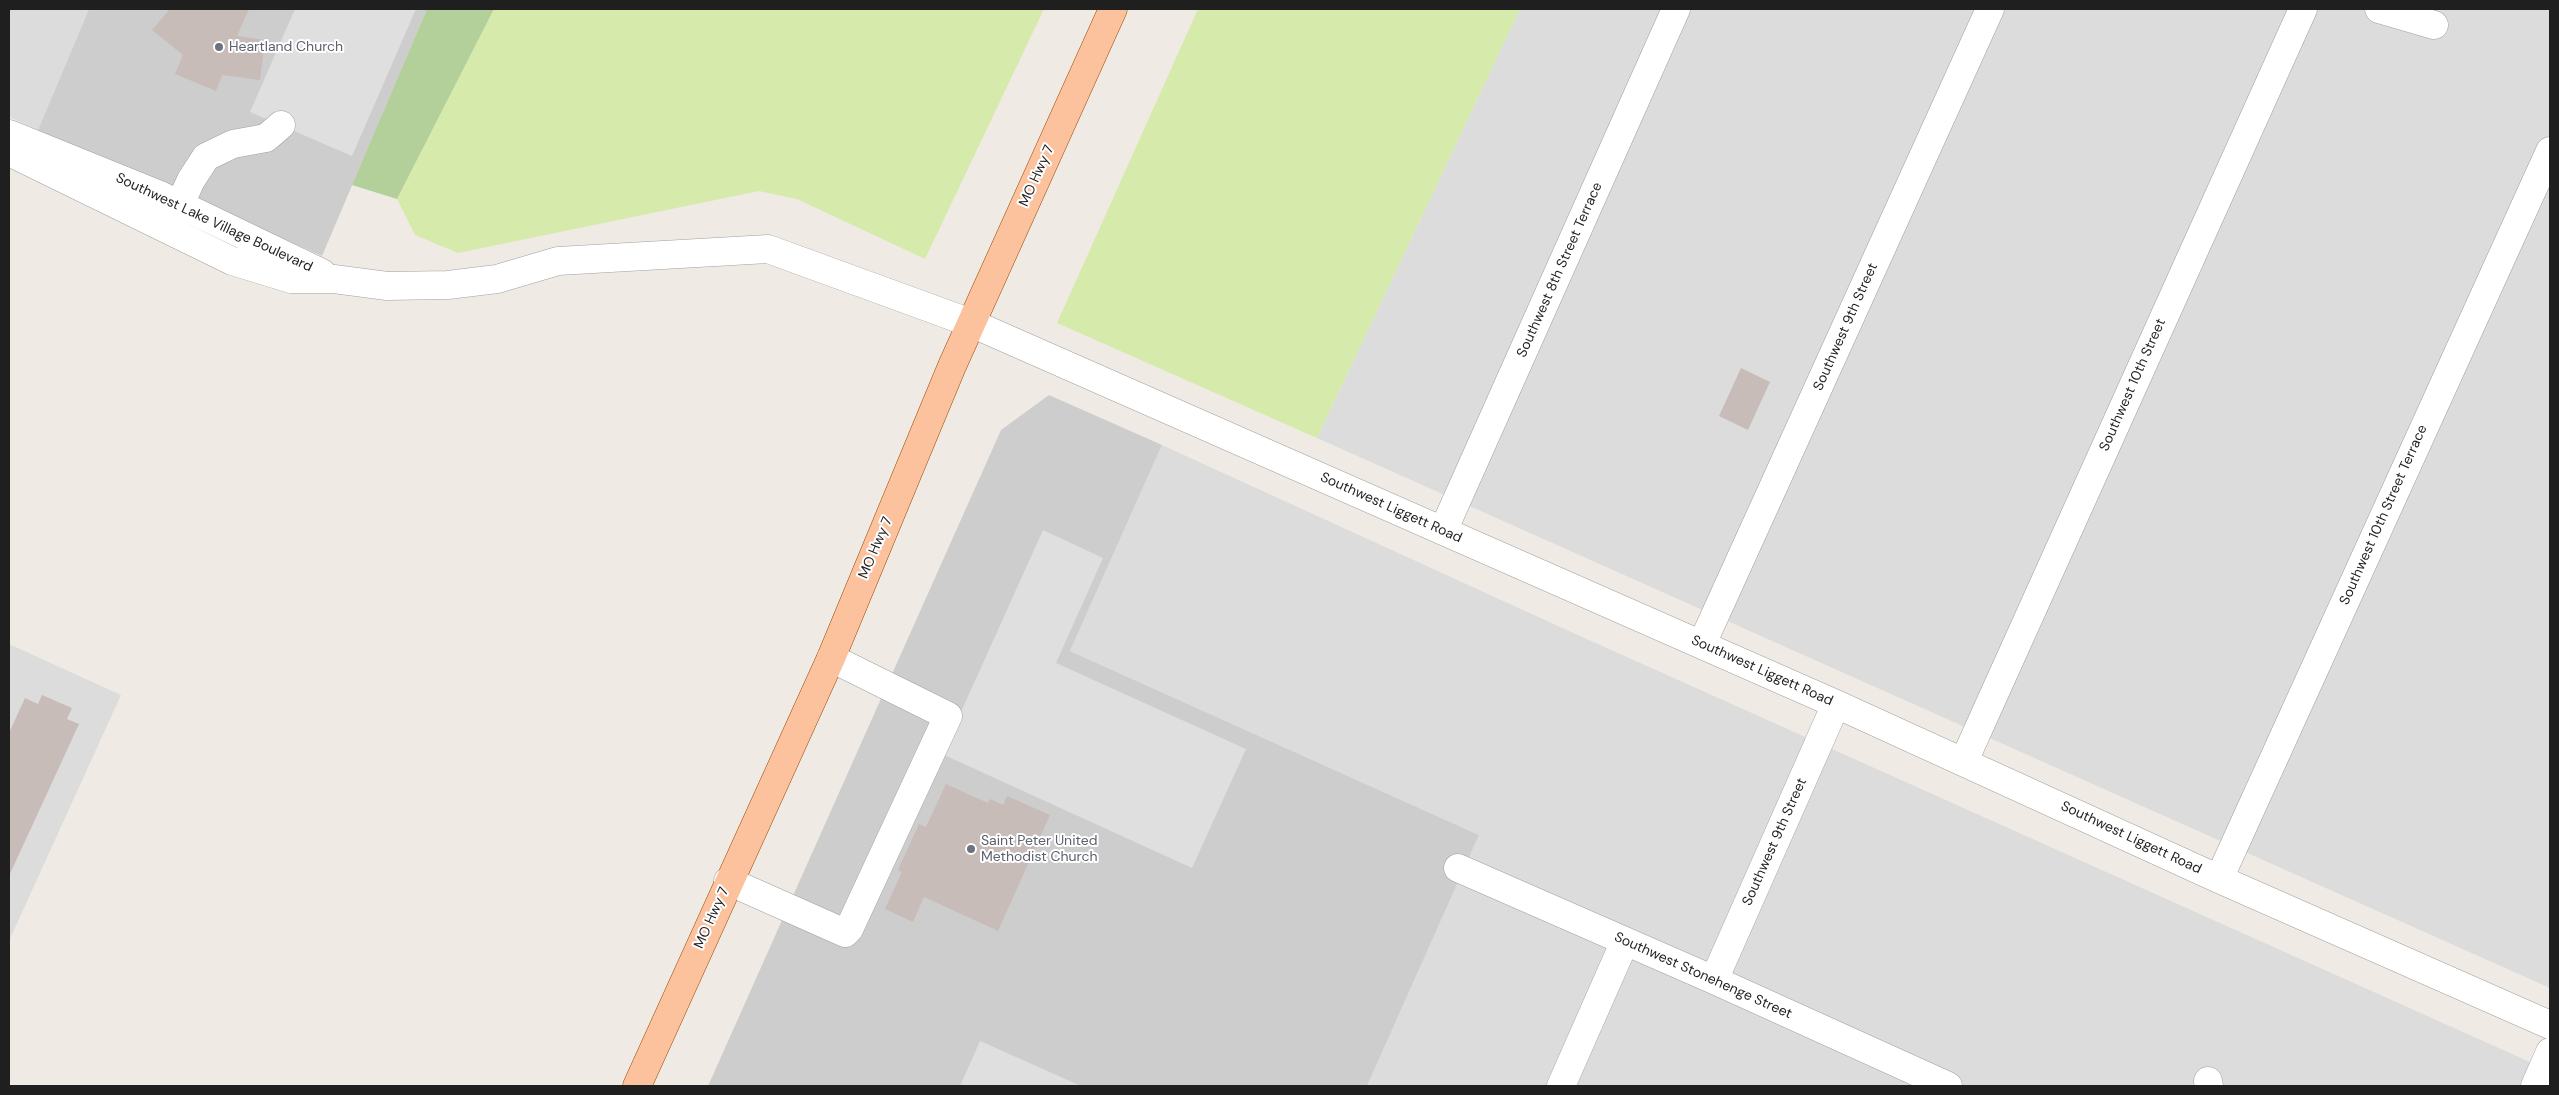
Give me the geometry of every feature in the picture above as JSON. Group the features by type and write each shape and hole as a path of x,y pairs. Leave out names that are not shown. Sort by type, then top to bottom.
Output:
{"main road":[{"name":"MO Hwy 7","path":"637,1086 728,881 831,658 971,323 1113,9"}],"street":[{"name":"Southwest 8th Street Terrace","path":"1443,532 1676,9"},
{"name":"Southwest 9th Street","path":"1702,644 1990,9"},
{"name":"Southwest 10th Street","path":"1964,762 2303,9"},
{"path":"2379,9 2434,25"},
{"path":"168,230 191,180 206,158 233,144 266,138 281,125"},
{"name":"Southwest Lake Village Boulevard","path":"9,134 180,205 334,279"},
{"name":"Southwest 10th Street Terrace","path":"2219,879 2550,151"},
{"name":"Southwest Lake Village Boulevard","path":"9,152 232,261 291,279 334,279 387,286 448,285 497,279 558,261 768,249 971,323"},
{"name":"Southwest Liggett Road","path":"971,323 1443,532 1702,644 2219,879 2550,1025"},
{"path":"728,881 844,933 849,929 948,716 831,658"},
{"name":"Southwest 9th Street","path":"1714,980 1836,704"},
{"name":"Southwest Stonehenge Street","path":"1458,868 1714,980 1910,1079 1948,1086"},
{"path":"1560,1086 1625,941"},
{"path":"2535,1086 2550,1052"}],"shaded area":[{"path":"9,9 89,9 38,130 9,117"},
{"path":"89,9 427,9 322,256 38,130"},
{"path":"295,9 416,9 352,156 250,112"},
{"path":"1520,9 2550,9 2550,988 1317,438"},
{"path":"1049,395 1162,445 1070,651 1479,835 1367,1086 708,1086 1001,430"},
{"path":"1162,445 1569,631 2550,1071 2550,1086 1367,1086 1479,835 1070,651"},
{"path":"1043,530 1103,558 1056,663 1246,749 1192,868 942,754"},
{"path":"9,644 121,695 9,941"},
{"path":"980,1041 1081,1086 960,1086"}],"green space":[{"path":"427,9 494,9 397,199 352,185"},
{"path":"494,9 1044,9 925,259 797,199 759,191 458,253 415,235 397,199"},
{"path":"1198,9 1520,9 1317,438 1057,323"}],"building":[{"name":"Heartland Church","path":"170,9 249,9 237,36 265,40 260,80 222,75 216,91 175,74 183,55 152,30"},
{"path":"1741,368 1770,382 1748,430 1719,416"},
{"path":"42,695 72,708 67,719 79,724 9,876 9,733 25,698 38,704"},
{"name":"Saint Peter United Methodist Church","path":"946,784 988,803 990,799 1003,805 1007,796 1050,815 998,931 924,897 913,922 885,909 902,872 898,870 919,824 926,827"}],"place":[{"name":"Heartland Church","path":"219,47"},
{"name":"Saint Peter United Methodist Church","path":"971,849"}]}
